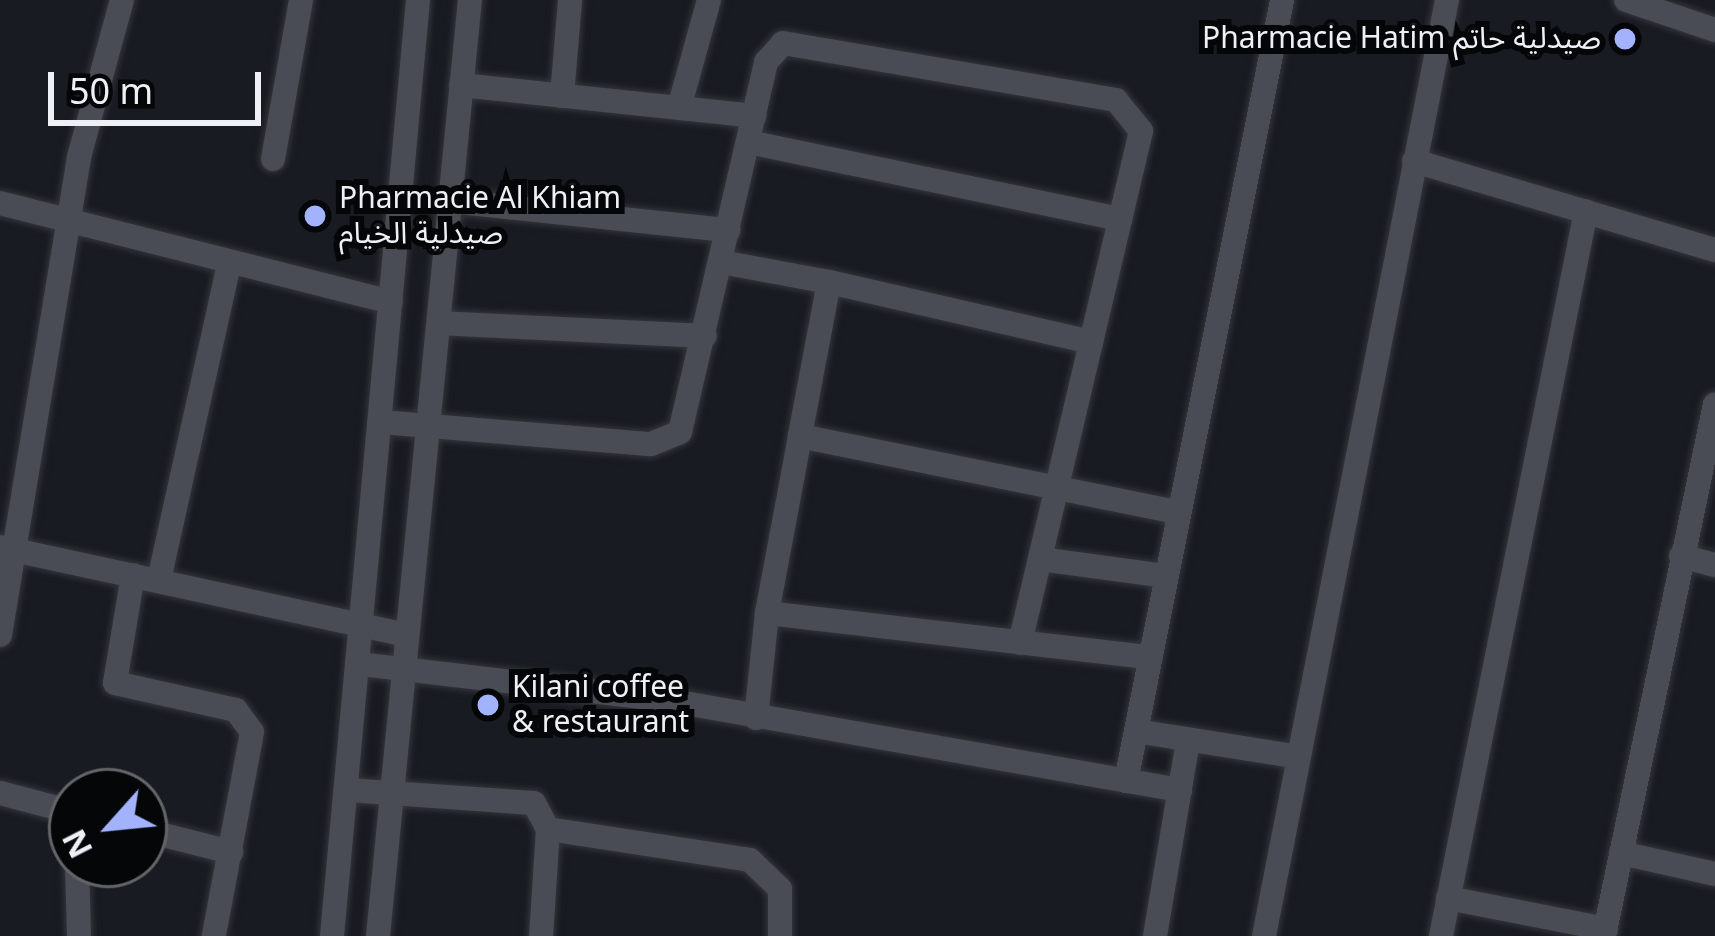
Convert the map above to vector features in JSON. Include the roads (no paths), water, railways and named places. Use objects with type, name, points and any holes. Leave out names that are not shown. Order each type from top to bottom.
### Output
[{"type":"street","points":[[0,635],[9,549],[68,221],[122,0]]},
{"type":"street","points":[[273,159],[301,0]]},
{"type":"street","points":[[332,936],[418,0]]},
{"type":"street","points":[[378,936],[470,0]]},
{"type":"street","points":[[562,96],[570,0]]},
{"type":"street","points":[[680,108],[709,0]]},
{"type":"street","points":[[1126,781],[1282,0]]},
{"type":"street","points":[[1264,936],[1294,756],[1448,0]]},
{"type":"street","points":[[1626,0],[1715,30]]},
{"type":"street","points":[[381,422],[663,443],[685,421],[769,53],[794,40],[1116,100],[1141,131],[1020,644]]},
{"type":"street","points":[[461,86],[754,116]]},
{"type":"street","points":[[748,142],[1120,219]]},
{"type":"street","points":[[1414,161],[1715,250]]},
{"type":"street","points":[[450,201],[728,230]]},
{"type":"street","points":[[0,203],[392,302]]},
{"type":"street","points":[[1442,936],[1586,211]]},
{"type":"street","points":[[721,262],[1091,342]]},
{"type":"street","points":[[159,580],[229,263]]},
{"type":"street","points":[[755,718],[766,614],[829,283]]},
{"type":"street","points":[[439,322],[705,336]]},
{"type":"street","points":[[1448,898],[1605,932],[1715,404]]},
{"type":"street","points":[[800,436],[1178,512]]},
{"type":"street","points":[[9,549],[407,635]]},
{"type":"street","points":[[1681,556],[1715,565]]},
{"type":"street","points":[[1040,560],[1165,576]]},
{"type":"street","points":[[133,575],[116,683],[226,707],[250,724],[214,936]]},
{"type":"street","points":[[766,614],[1150,657]]},
{"type":"street","points":[[359,664],[404,665],[755,718],[1180,790]]},
{"type":"street","points":[[1136,731],[1294,756]]},
{"type":"street","points":[[1155,936],[1188,740]]},
{"type":"street","points":[[347,790],[526,800],[548,829],[541,936]]},
{"type":"street","points":[[0,793],[48,806]]},
{"type":"street","points":[[548,829],[749,860],[780,889],[780,936]]},
{"type":"street","points":[[168,836],[231,852]]},
{"type":"street","points":[[1621,853],[1715,874]]},
{"type":"street","points":[[78,888],[79,936]]},
{"type":"place","name":"Pharmacie Hatim صيدلية حاتم","points":[[1625,39]]},
{"type":"place","name":"Pharmacie Al Khiam صيدلية الخيام","points":[[315,216]]},
{"type":"place","name":"Kilani coffee & restaurant","points":[[488,705]]}]
